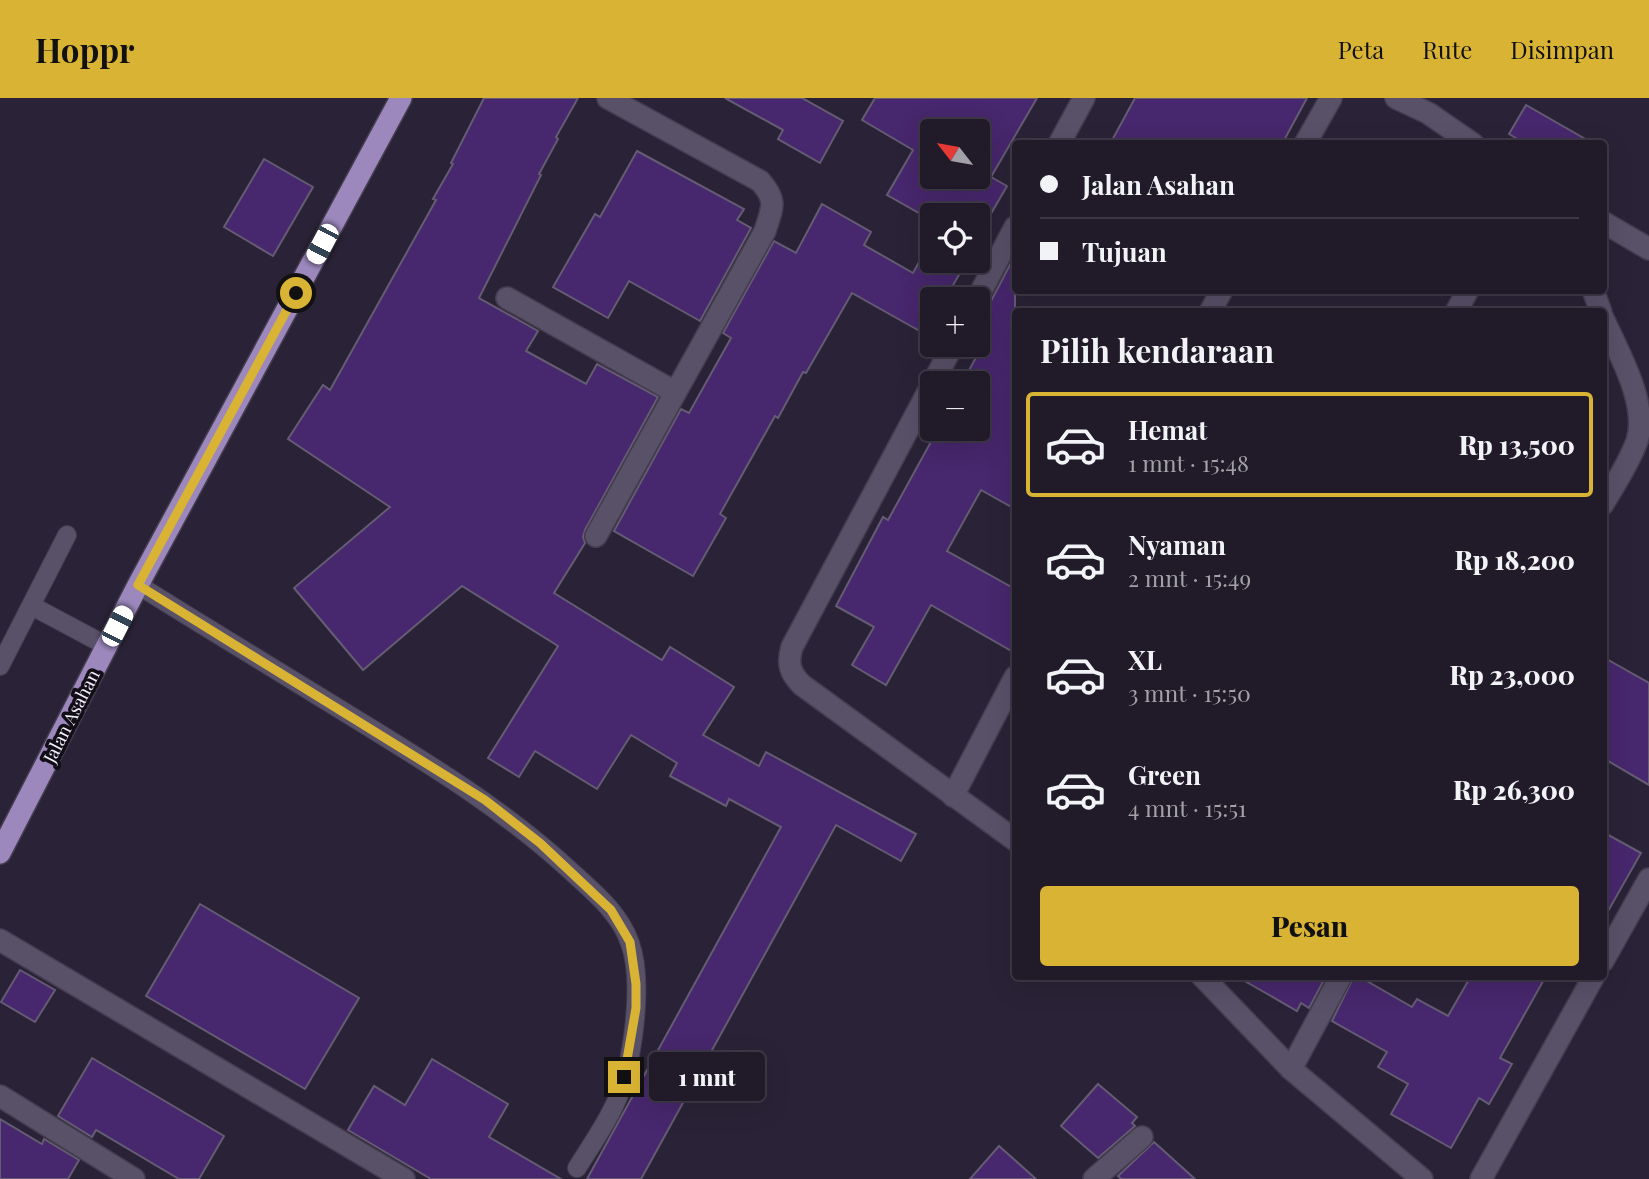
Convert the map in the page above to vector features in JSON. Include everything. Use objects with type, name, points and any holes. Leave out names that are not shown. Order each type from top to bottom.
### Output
[{"type":"main road","name":"Jalan Asahan","points":[[0,853],[138,585],[401,98]]},
{"type":"street","points":[[596,536],[765,232],[773,205],[771,193],[760,181],[608,98]]},
{"type":"street","points":[[1061,140],[1084,98]]},
{"type":"street","points":[[1308,140],[1331,98]]},
{"type":"street","points":[[1396,98],[1428,113],[1468,140]]},
{"type":"street","points":[[1607,224],[1649,249]]},
{"type":"street","points":[[983,287],[1012,233]]},
{"type":"street","points":[[507,298],[675,393]]},
{"type":"street","points":[[1607,327],[1637,398],[1640,426],[1638,440],[1607,496]]},
{"type":"street","points":[[947,357],[799,635],[789,658],[790,669],[802,685],[1012,838]]},
{"type":"street","points":[[953,796],[1012,683]]},
{"type":"street","points":[[1607,954],[1649,879]]},
{"type":"street","points":[[0,940],[404,1179]]},
{"type":"street","points":[[1206,980],[1291,1069],[1422,1179]]},
{"type":"street","points":[[1291,1069],[1338,980]]},
{"type":"street","points":[[1481,1179],[1592,980]]},
{"type":"street","points":[[0,1096],[134,1179]]},
{"type":"street","points":[[1094,1179],[1142,1137]]},
{"type":"lane","points":[[0,666],[67,536]]},
{"type":"lane","points":[[138,585],[485,800],[540,843],[611,910],[624,929],[633,951],[636,1008],[633,1035],[616,1103],[577,1168]]},
{"type":"lane","points":[[32,606],[107,646]]},
{"type":"building","points":[[484,98],[578,98],[556,137],[558,139],[539,174],[541,175],[479,298],[538,331],[526,351],[586,384],[597,364],[658,397],[585,530],[585,543],[554,593],[662,660],[670,647],[734,687],[703,735],[759,766],[766,752],[916,834],[901,861],[836,825],[641,1179],[587,1179],[781,827],[729,799],[726,806],[670,776],[677,763],[631,735],[597,789],[535,751],[519,777],[488,758],[558,646],[462,586],[363,670],[294,588],[390,507],[288,439],[323,385],[330,390],[436,200],[433,199]]},
{"type":"building","points":[[725,98],[802,98],[843,121],[820,163],[778,139],[783,130]]},
{"type":"building","points":[[875,98],[1037,98],[991,177],[1007,186],[990,215],[990,203],[920,203],[920,214],[887,195],[913,150],[862,120]]},
{"type":"building","points":[[1135,98],[1307,98],[1284,140],[1112,140]]},
{"type":"building","points":[[1526,105],[1587,140],[1519,140],[1509,134]]},
{"type":"building","points":[[637,151],[744,209],[737,220],[751,228],[700,321],[629,281],[608,318],[553,287],[595,214],[600,217]]},
{"type":"building","points":[[264,159],[313,187],[273,256],[224,227]]},
{"type":"building","points":[[822,204],[871,232],[864,245],[913,273],[920,260],[920,273],[960,273],[952,287],[920,287],[920,331],[852,293],[778,418],[775,416],[720,514],[726,518],[693,576],[614,531],[681,409],[689,413],[731,338],[723,333],[774,241],[796,253]]},
{"type":"building","points":[[1012,261],[1012,294],[1015,294],[1015,308],[1012,308],[1012,507],[981,490],[947,551],[1012,587],[1012,651],[931,605],[886,685],[852,665],[874,627],[836,606],[883,517],[888,520],[931,441],[990,441],[990,371],[969,371],[976,357],[990,357],[990,303]]},
{"type":"building","points":[[1607,659],[1649,683],[1649,785],[1607,760]]},
{"type":"building","points":[[1607,834],[1641,853],[1607,913]]},
{"type":"building","points":[[200,904],[359,998],[305,1089],[146,996]]},
{"type":"building","points":[[20,970],[55,990],[35,1022],[1,1002]]},
{"type":"building","points":[[1243,980],[1324,980],[1309,1008],[1301,1003],[1297,1011]]},
{"type":"building","points":[[1352,980],[1365,980],[1412,1007],[1417,999],[1448,1016],[1469,980],[1544,980],[1500,1058],[1512,1064],[1489,1104],[1479,1098],[1451,1148],[1391,1114],[1408,1084],[1378,1067],[1387,1052],[1332,1021]]},
{"type":"building","points":[[92,1058],[224,1136],[199,1179],[179,1179],[96,1130],[92,1137],[58,1116]]},
{"type":"building","points":[[432,1059],[508,1104],[489,1137],[561,1179],[431,1179],[348,1130],[374,1086],[405,1105]]},
{"type":"building","points":[[1098,1084],[1137,1117],[1132,1123],[1135,1126],[1098,1158],[1061,1126]]},
{"type":"building","points":[[0,1119],[42,1144],[44,1139],[79,1160],[68,1179],[0,1179]]},
{"type":"building","points":[[1154,1142],[1195,1179],[1121,1179],[1118,1176]]},
{"type":"building","points":[[999,1146],[1036,1179],[970,1179]]},
{"type":"route","points":[[296,293],[138,585],[485,800],[540,843],[611,910],[630,942],[636,984],[636,1008],[624,1077]]}]
